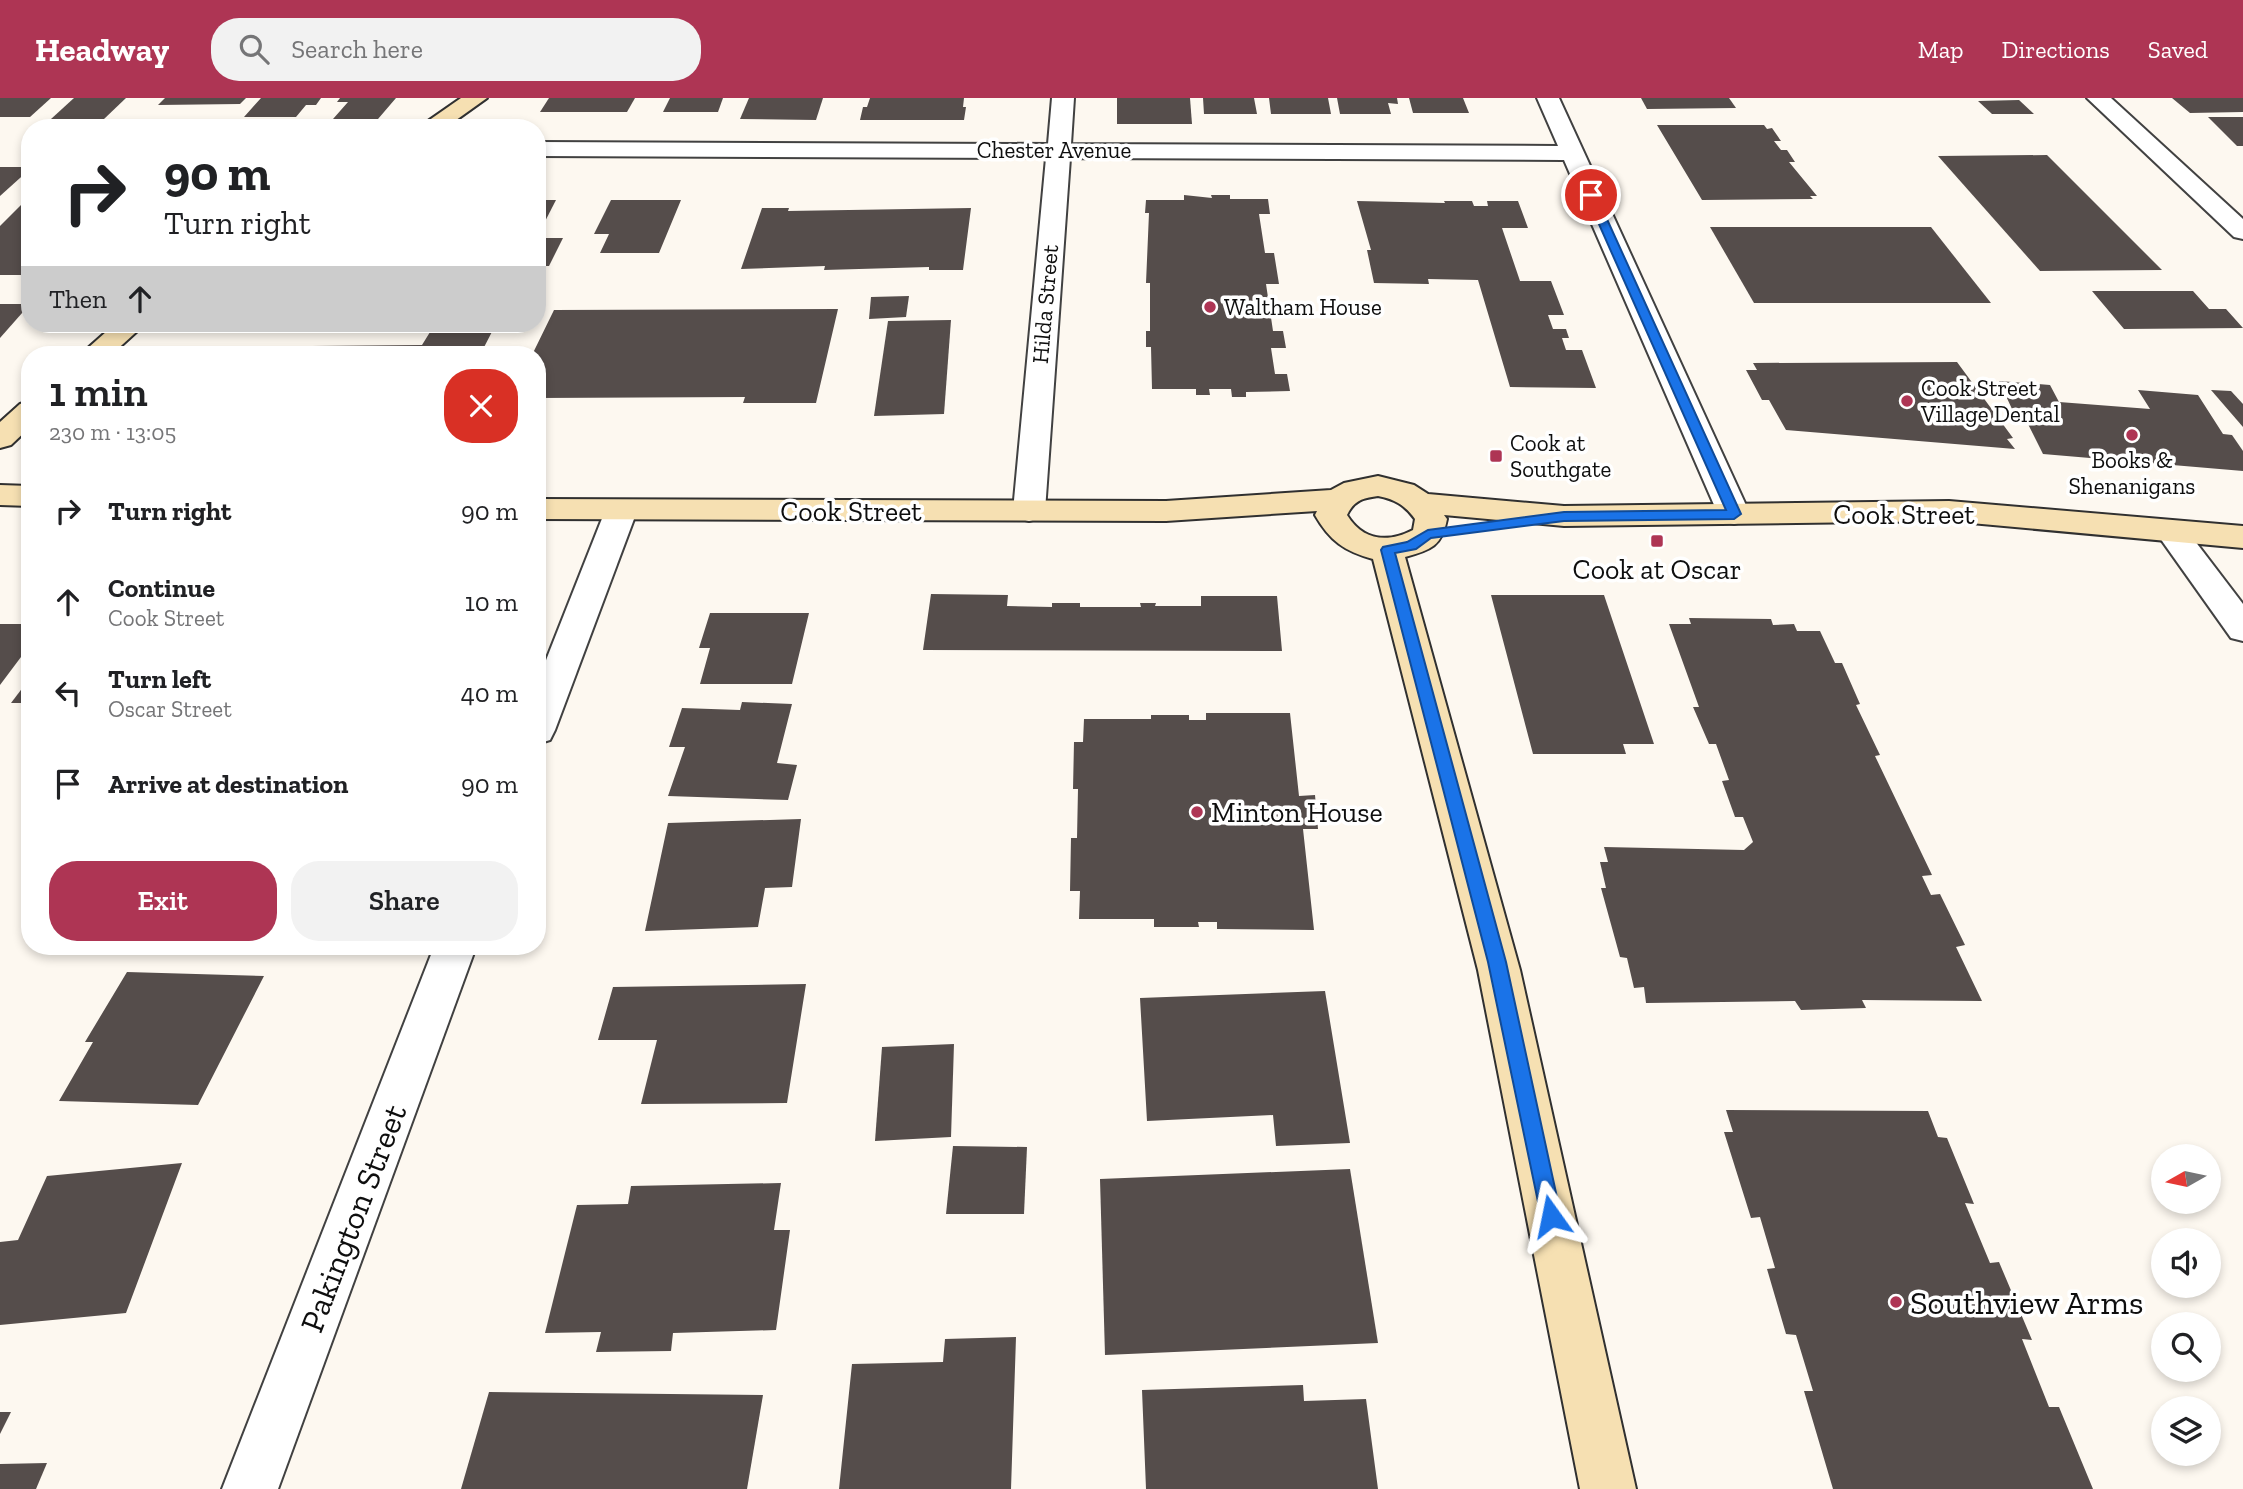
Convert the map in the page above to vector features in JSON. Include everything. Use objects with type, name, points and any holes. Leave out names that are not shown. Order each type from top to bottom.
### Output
[{"type":"main road","points":[[443,119],[476,98]]},
{"type":"main road","points":[[105,346],[120,333]]},
{"type":"main road","points":[[0,439],[21,419]]},
{"type":"main road","points":[[1378,486],[1402,491],[1422,503],[1431,519],[1428,535],[1411,546],[1387,550],[1359,545],[1338,515],[1354,489],[1378,486]]},
{"type":"main road","points":[[0,495],[21,496]]},
{"type":"main road","name":"Cook Street","points":[[1422,503],[1564,516],[1949,511],[2243,537]]},
{"type":"main road","name":"Cook Street","points":[[546,509],[1166,511],[1338,515]]},
{"type":"main road","name":"Cook Street","points":[[1428,535],[1564,516]]},
{"type":"main road","points":[[1387,550],[1499,970],[1608,1489]]},
{"type":"street","name":"Hilda Street","points":[[1029,510],[1063,98]]},
{"type":"street","points":[[1548,98],[1734,514]]},
{"type":"street","points":[[2098,98],[2243,232]]},
{"type":"street","name":"Chester Avenue","points":[[546,149],[1571,153]]},
{"type":"street","points":[[546,707],[621,511]]},
{"type":"street","points":[[2171,531],[2243,629]]},
{"type":"street","name":"Pakington Street","points":[[250,1489],[453,955]]},
{"type":"building","points":[[0,98],[51,98],[30,117],[0,117]]},
{"type":"building","points":[[74,98],[126,98],[104,119],[51,119]]},
{"type":"building","points":[[165,98],[246,98],[240,104],[158,105]]},
{"type":"building","points":[[261,98],[321,98],[316,105],[306,105],[296,117],[244,117]]},
{"type":"building","points":[[340,98],[396,98],[378,119],[333,119],[348,102],[337,102]]},
{"type":"building","points":[[549,98],[635,98],[627,112],[540,112]]},
{"type":"building","points":[[670,98],[723,98],[718,112],[663,112]]},
{"type":"building","points":[[749,98],[823,98],[816,120],[740,119]]},
{"type":"building","points":[[870,98],[964,98],[964,120],[860,120],[863,107],[867,107]]},
{"type":"building","points":[[1117,98],[1190,98],[1192,124],[1117,124]]},
{"type":"building","points":[[1203,98],[1254,98],[1257,114],[1204,114]]},
{"type":"building","points":[[1269,98],[1328,98],[1331,114],[1271,114]]},
{"type":"building","points":[[1337,98],[1397,98],[1398,104],[1388,103],[1391,114],[1340,114]]},
{"type":"building","points":[[1409,98],[1463,98],[1469,113],[1413,113]]},
{"type":"building","points":[[1641,98],[1729,98],[1736,108],[1647,109]]},
{"type":"building","points":[[2172,98],[2243,98],[2243,112],[2190,113]]},
{"type":"building","points":[[2019,100],[2034,114],[1992,114],[1978,101]]},
{"type":"building","points":[[2208,117],[2243,117],[2243,146],[2237,146]]},
{"type":"building","points":[[1657,125],[1764,125],[1767,129],[1772,128],[1781,141],[1774,141],[1781,150],[1787,150],[1795,162],[1789,162],[1817,196],[1810,196],[1813,199],[1702,200]]},
{"type":"building","points":[[2047,155],[2162,270],[2040,271],[1938,156]]},
{"type":"building","points":[[0,167],[21,167],[21,177],[0,196]]},
{"type":"building","name":"Waltham House","points":[[1184,195],[1212,198],[1211,195],[1230,195],[1230,199],[1268,199],[1270,214],[1259,214],[1265,253],[1274,253],[1279,284],[1266,284],[1273,331],[1283,331],[1286,348],[1271,348],[1275,374],[1287,374],[1290,391],[1246,392],[1246,397],[1232,397],[1231,389],[1209,389],[1210,395],[1196,395],[1196,389],[1152,389],[1151,347],[1146,347],[1146,331],[1150,331],[1150,283],[1146,283],[1149,213],[1145,213],[1146,200],[1184,200]]},
{"type":"building","points":[[546,200],[556,200],[546,219]]},
{"type":"building","points":[[611,200],[681,200],[659,253],[600,253],[609,234],[594,234]]},
{"type":"building","points":[[1357,201],[1472,201],[1474,206],[1488,206],[1487,201],[1518,201],[1528,228],[1502,228],[1520,281],[1551,281],[1564,315],[1548,315],[1553,329],[1566,329],[1569,338],[1562,338],[1566,350],[1582,350],[1596,388],[1510,387],[1478,280],[1428,279],[1429,284],[1374,283],[1367,250],[1371,250]]},
{"type":"building","points":[[21,205],[21,275],[0,275],[0,226]]},
{"type":"building","points":[[762,208],[789,208],[788,211],[971,208],[963,270],[929,270],[929,267],[824,270],[825,266],[741,269]]},
{"type":"building","points":[[1710,227],[1931,227],[1991,303],[1754,303]]},
{"type":"building","points":[[546,238],[563,238],[549,266],[546,266]]},
{"type":"building","points":[[2092,291],[2193,291],[2209,309],[2226,309],[2243,328],[2124,329]]},
{"type":"building","points":[[909,296],[906,317],[869,319],[871,297]]},
{"type":"building","points":[[0,304],[21,304],[21,314],[0,338]]},
{"type":"building","points":[[838,309],[816,403],[743,403],[745,397],[546,398],[546,346],[536,346],[543,333],[546,333],[546,326],[554,310]]},
{"type":"building","points":[[951,320],[944,414],[874,416],[888,321]]},
{"type":"building","points":[[429,333],[491,333],[485,346],[312,346],[422,345]]},
{"type":"building","points":[[1957,362],[2013,438],[2007,439],[2015,449],[1786,430],[1769,400],[1762,400],[1746,370],[1757,370],[1753,363]]},
{"type":"building","points":[[1999,381],[2050,385],[2059,402],[2150,409],[2138,390],[2198,395],[2223,434],[2232,435],[2243,451],[2243,471],[2043,454],[2028,424],[2019,424]]},
{"type":"building","points":[[2211,390],[2231,391],[2243,404],[2243,427]]},
{"type":"building","points":[[931,594],[1008,595],[1007,606],[1052,607],[1052,603],[1080,603],[1080,607],[1141,607],[1140,603],[1156,603],[1155,606],[1201,606],[1201,596],[1277,596],[1282,651],[923,650]]},
{"type":"building","points":[[1491,595],[1604,595],[1654,744],[1623,744],[1626,754],[1533,754]]},
{"type":"building","points":[[710,613],[809,613],[792,684],[700,684],[710,648],[699,648]]},
{"type":"building","points":[[1689,618],[1771,619],[1773,625],[1794,624],[1797,631],[1820,631],[1835,663],[1842,663],[1860,704],[1856,705],[1880,755],[1875,756],[1932,875],[1922,876],[1931,895],[1940,894],[1965,945],[1956,947],[1982,1001],[1862,1000],[1866,1008],[1801,1010],[1795,1001],[1646,1003],[1644,987],[1634,988],[1627,958],[1620,957],[1601,888],[1606,888],[1600,862],[1608,862],[1604,847],[1744,850],[1753,842],[1743,817],[1735,817],[1722,781],[1729,780],[1716,744],[1709,744],[1693,707],[1699,707],[1669,624],[1691,624]]},
{"type":"building","points":[[0,624],[21,624],[21,657],[0,685]]},
{"type":"building","points":[[21,690],[21,703],[11,703]]},
{"type":"building","points":[[742,702],[792,704],[777,763],[797,765],[788,800],[668,796],[685,747],[669,747],[682,708],[740,710]]},
{"type":"building","name":"Minton House","points":[[1206,713],[1290,713],[1299,796],[1315,795],[1318,829],[1303,829],[1314,930],[1217,929],[1217,922],[1198,922],[1199,927],[1154,927],[1154,919],[1079,919],[1080,891],[1070,891],[1071,838],[1077,838],[1078,789],[1073,789],[1074,742],[1083,742],[1084,719],[1151,719],[1151,715],[1189,715],[1189,720],[1206,720]]},
{"type":"building","points":[[801,819],[792,887],[765,888],[758,927],[645,931],[668,823]]},
{"type":"building","points":[[127,972],[264,976],[198,1105],[59,1101],[93,1042],[85,1042]]},
{"type":"building","points":[[806,984],[787,1103],[641,1104],[657,1040],[598,1040],[613,987]]},
{"type":"building","points":[[1325,991],[1350,1143],[1276,1146],[1273,1115],[1147,1121],[1140,998]]},
{"type":"building","points":[[954,1044],[951,1137],[875,1141],[882,1047]]},
{"type":"building","name":"Southview Arms","points":[[1726,1110],[1928,1111],[1938,1137],[1947,1138],[1974,1204],[1965,1203],[1990,1263],[1999,1262],[2032,1340],[2022,1339],[2049,1407],[2059,1407],[2093,1489],[1833,1489],[1804,1391],[1813,1391],[1796,1335],[1786,1334],[1767,1269],[1775,1268],[1760,1217],[1751,1218],[1724,1132],[1733,1132]]},
{"type":"building","points":[[953,1146],[1027,1147],[1024,1214],[946,1214]]},
{"type":"building","points":[[182,1163],[126,1313],[0,1325],[0,1242],[18,1240],[47,1176]]},
{"type":"building","points":[[1350,1169],[1378,1343],[1105,1355],[1100,1179]]},
{"type":"building","points":[[781,1183],[774,1230],[790,1230],[776,1330],[673,1333],[671,1351],[596,1352],[601,1332],[545,1333],[577,1205],[628,1204],[631,1186]]},
{"type":"building","points":[[1016,1337],[1011,1489],[839,1489],[852,1364],[943,1362],[945,1339]]},
{"type":"building","points":[[1303,1385],[1304,1401],[1366,1399],[1378,1489],[1146,1489],[1142,1390]]},
{"type":"building","points":[[489,1392],[763,1395],[747,1489],[461,1489]]},
{"type":"building","points":[[0,1412],[11,1412],[0,1434]]},
{"type":"building","points":[[47,1463],[36,1489],[0,1489],[0,1464]]},
{"type":"place","name":"Waltham House","points":[[1210,307]]},
{"type":"place","name":"Cook Street Village Dental","points":[[1907,401]]},
{"type":"place","name":"Books & Shenanigans","points":[[2132,435]]},
{"type":"place","name":"Cook at Southgate","points":[[1496,456]]},
{"type":"place","name":"Cook at Oscar","points":[[1657,541]]},
{"type":"place","name":"Minton House","points":[[1197,812]]},
{"type":"place","name":"Southview Arms","points":[[1896,1302]]},
{"type":"route","points":[[1551,1216],[1497,962],[1387,550],[1411,546],[1428,535],[1564,516],[1734,514],[1699,430],[1591,195]]}]
